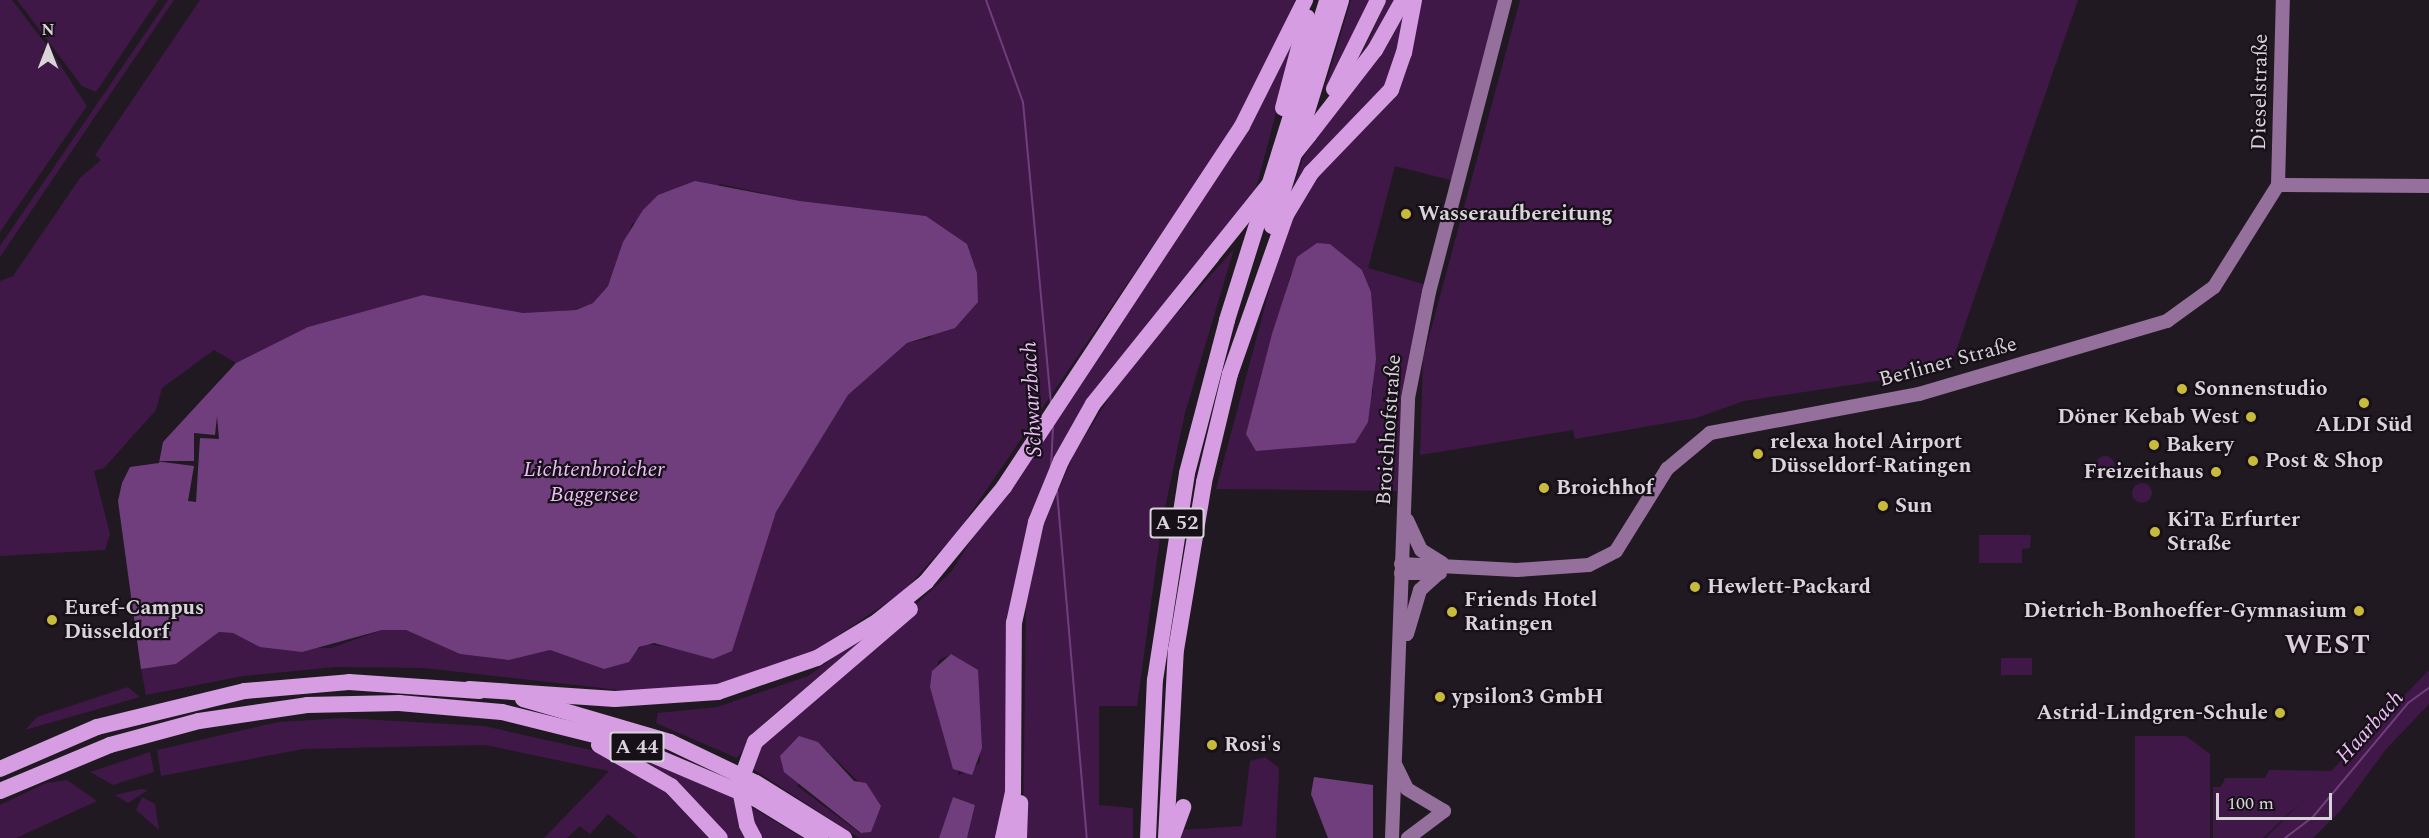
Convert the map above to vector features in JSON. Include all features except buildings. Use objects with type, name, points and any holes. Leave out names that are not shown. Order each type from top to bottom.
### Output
[{"type":"highway","points":[[751,832],[739,785],[755,742],[931,589],[1071,385],[1242,126],[1305,0]]},
{"type":"highway","points":[[1260,218],[1312,0]]},
{"type":"highway","name":"A 52","points":[[1148,838],[1155,681],[1175,532],[1200,418],[1327,0]]},
{"type":"highway","name":"A 52","points":[[1166,838],[1176,650],[1204,482],[1244,328],[1341,0]]},
{"type":"highway","points":[[1309,135],[1378,0]]},
{"type":"highway","points":[[1019,838],[1014,765],[1016,613],[1028,550],[1052,479],[1120,367],[1375,51],[1403,0]]},
{"type":"highway","points":[[1244,328],[1300,189],[1391,90],[1404,53],[1414,0]]},
{"type":"highway","points":[[469,689],[651,699],[755,682],[818,658],[878,621],[926,582],[969,533]]},
{"type":"highway","name":"A 44","points":[[0,769],[56,744],[157,709],[280,687],[358,682],[469,689],[577,711],[670,742],[756,783],[844,838]]},
{"type":"highway","name":"A 44","points":[[0,791],[78,757],[234,714],[323,704],[438,706],[521,716],[622,742],[756,799],[820,838]]},
{"type":"highway","points":[[438,706],[608,748],[670,786],[720,838]]},
{"type":"highway","points":[[1004,838],[1014,765]]},
{"type":"highway","points":[[1172,838],[1183,807]]},
{"type":"street","name":"Broichhofstraße","points":[[1392,838],[1408,398],[1418,340],[1505,0]]},
{"type":"street","name":"Dieselstraße","points":[[2278,185],[2283,0]]},
{"type":"street","points":[[2278,185],[2429,186]]},
{"type":"street","name":"Berliner Straße","points":[[1401,569],[1555,570],[1601,560],[1628,536],[1667,469],[1689,447],[1728,426],[1919,394],[2166,321],[2214,287],[2278,185]]},
{"type":"street","points":[[1400,652],[1420,590],[1443,569],[1416,543],[1404,509]]},
{"type":"street","points":[[1395,764],[1407,789],[1444,811],[1408,838]]},
{"type":"shaded area","points":[[0,0],[12,0],[48,47],[41,52],[48,61],[55,57],[87,106],[0,232]]},
{"type":"shaded area","points":[[17,0],[158,0],[96,92],[82,86]]},
{"type":"shaded area","points":[[168,0],[174,0],[0,257],[0,246]]},
{"type":"shaded area","points":[[200,0],[1295,0],[1262,77],[1211,161],[959,530],[904,591],[812,653],[714,685],[638,692],[424,668],[335,667],[243,676],[146,695],[141,669],[176,664],[219,632],[233,633],[260,647],[331,648],[382,630],[406,630],[460,654],[509,660],[550,650],[604,669],[647,644],[682,649],[755,572],[776,512],[848,395],[907,343],[930,338],[977,273],[967,244],[926,216],[800,201],[720,184],[632,224],[608,286],[593,303],[575,310],[523,313],[423,295],[308,327],[236,363],[214,350],[162,388],[156,410],[104,468],[94,471],[110,534],[105,550],[0,556],[0,281],[13,276],[80,178],[101,160],[95,155]]},
{"type":"shaded area","points":[[1351,0],[1372,0],[1324,91]]},
{"type":"shaded area","points":[[1386,0],[1401,0],[1355,66],[1373,31]]},
{"type":"shaded area","points":[[1409,0],[1397,70],[1291,198],[1303,158]]},
{"type":"shaded area","points":[[1419,0],[1498,0],[1454,181],[1395,166],[1368,268],[1427,285],[1404,388],[1397,491],[1216,489],[1283,239],[1316,176],[1378,115]],"holes":[[[1330,244],[1362,270],[1371,292],[1373,393],[1246,434],[1291,273]]]},
{"type":"shaded area","points":[[1520,0],[2078,0],[1952,362],[1890,379],[1744,401],[1696,418],[1575,439],[1573,430],[1420,455],[1423,359]]},
{"type":"shaded area","points":[[1297,34],[1256,188],[1115,364],[1030,518],[1012,595],[1007,799],[997,838],[967,838],[975,805],[953,797],[939,838],[859,838],[753,769],[753,755],[951,572]],"holes":[[[951,654],[979,695],[980,763],[959,775],[930,687],[939,660]],[[818,742],[879,802],[871,832],[860,833],[797,786]]]},
{"type":"shaded area","points":[[1234,249],[1185,413],[1162,522],[1137,706],[1099,706],[1099,805],[1133,808],[1133,838],[1023,838],[1026,604],[1044,524],[1074,454],[1125,372]]},
{"type":"shaded area","points":[[2105,456],[2112,459],[2115,466],[2112,473],[2105,476],[2098,473],[2095,466],[2098,459]]},
{"type":"shaded area","points":[[2142,483],[2149,486],[2152,493],[2149,500],[2142,503],[2135,500],[2132,493],[2135,486]]},
{"type":"shaded area","points":[[1979,535],[2031,535],[2030,548],[2022,549],[2022,563],[1979,563]]},
{"type":"shaded area","points":[[881,624],[765,722],[737,758],[656,723],[658,713],[717,707],[808,676]]},
{"type":"shaded area","points":[[2001,658],[2032,658],[2032,675],[2001,675]]},
{"type":"shaded area","points":[[2429,670],[2429,704],[2387,748],[2341,810],[2313,838],[2266,838]]},
{"type":"shaded area","points":[[128,687],[140,697],[25,730],[37,717]]},
{"type":"shaded area","points":[[343,718],[484,726],[591,750],[664,791],[709,838],[638,838],[608,814],[590,834],[580,826],[567,838],[544,838],[609,771],[485,745],[303,749],[161,776],[157,750],[278,722]]},
{"type":"shaded area","points":[[2135,736],[2186,736],[2210,754],[2210,838],[2135,838]]},
{"type":"shaded area","points":[[150,752],[154,772],[113,785],[90,772]]},
{"type":"shaded area","points":[[632,753],[732,795],[748,838],[726,838]]},
{"type":"shaded area","points":[[1265,757],[1279,768],[1276,838],[1181,838],[1181,830],[1242,826],[1250,761]]},
{"type":"shaded area","points":[[2269,770],[2334,771],[2263,838],[2213,838],[2213,787],[2221,787],[2225,778],[2265,778]]},
{"type":"shaded area","points":[[67,780],[97,801],[16,838],[0,838],[0,805],[46,783]]},
{"type":"shaded area","points":[[141,789],[148,790],[128,803],[115,795]]},
{"type":"shaded area","points":[[142,797],[155,804],[159,830],[136,810]]},
{"type":"shaded area","points":[[746,804],[803,838],[761,838]]},
{"type":"water","name":"Lichtenbroicher Baggersee","points":[[695,181],[800,201],[926,216],[967,244],[977,273],[978,302],[955,328],[907,343],[848,395],[776,512],[732,651],[713,659],[654,643],[639,647],[629,662],[604,669],[550,650],[509,660],[460,654],[406,630],[382,630],[302,652],[260,647],[233,633],[219,632],[176,664],[141,669],[118,501],[122,483],[130,467],[159,463],[163,442],[236,363],[308,327],[423,295],[523,313],[576,310],[593,303],[608,286],[623,242],[643,210],[658,195]]},
{"type":"water","points":[[1317,243],[1330,244],[1362,270],[1371,292],[1376,359],[1368,422],[1355,443],[1256,451],[1246,434],[1272,334],[1297,257]]},
{"type":"water","points":[[951,654],[978,670],[982,748],[972,775],[953,769],[930,687],[932,671]]},
{"type":"water","points":[[799,736],[818,742],[854,781],[866,783],[881,806],[871,832],[861,833],[784,772],[780,756]]},
{"type":"water","points":[[1314,777],[1373,785],[1373,838],[1328,838],[1311,794]]},
{"type":"water","points":[[953,797],[975,805],[967,838],[939,838]]},
{"type":"pier","points":[[217,416],[219,439],[200,438],[196,502],[188,501],[194,466],[155,461],[194,461],[194,433],[215,435]]},
{"type":"waterway","name":"Schwarzbach","points":[[986,0],[1023,102],[1051,403]]},
{"type":"waterway","name":"Schwarzbach","points":[[1051,468],[1053,427]]},
{"type":"waterway","name":"Schwarzbach","points":[[1057,491],[1087,838]]},
{"type":"waterway","name":"Haarbach","points":[[2285,838],[2312,818],[2408,703],[2429,688]]},
{"type":"place","name":"Wasseraufbereitung","points":[[1406,214]]},
{"type":"place","name":"Sonnenstudio","points":[[2182,389]]},
{"type":"place","name":"ALDI Süd","points":[[2364,403]]},
{"type":"place","name":"Döner Kebab West","points":[[2251,417]]},
{"type":"place","name":"Bakery","points":[[2154,445]]},
{"type":"place","name":"relexa hotel Airport Düsseldorf-Ratingen","points":[[1758,454]]},
{"type":"place","name":"Post & Shop","points":[[2253,461]]},
{"type":"place","name":"Freizeithaus","points":[[2216,472]]},
{"type":"place","name":"Broichhof","points":[[1544,488]]},
{"type":"place","name":"Sun","points":[[1883,506]]},
{"type":"place","name":"KiTa Erfurter Straße","points":[[2155,532]]},
{"type":"place","name":"Hewlett-Packard","points":[[1695,587]]},
{"type":"place","name":"Dietrich-Bonhoeffer-Gymnasium","points":[[2359,611]]},
{"type":"place","name":"Friends Hotel Ratingen","points":[[1452,612]]},
{"type":"place","name":"Euref-Campus Düsseldorf","points":[[52,620]]},
{"type":"place","name":"ypsilon3 GmbH","points":[[1440,697]]},
{"type":"place","name":"Astrid-Lindgren-Schule","points":[[2280,713]]},
{"type":"place","name":"Rosi's","points":[[1212,745]]},
{"type":"district","name":"WEST","points":[[2328,646]]}]
